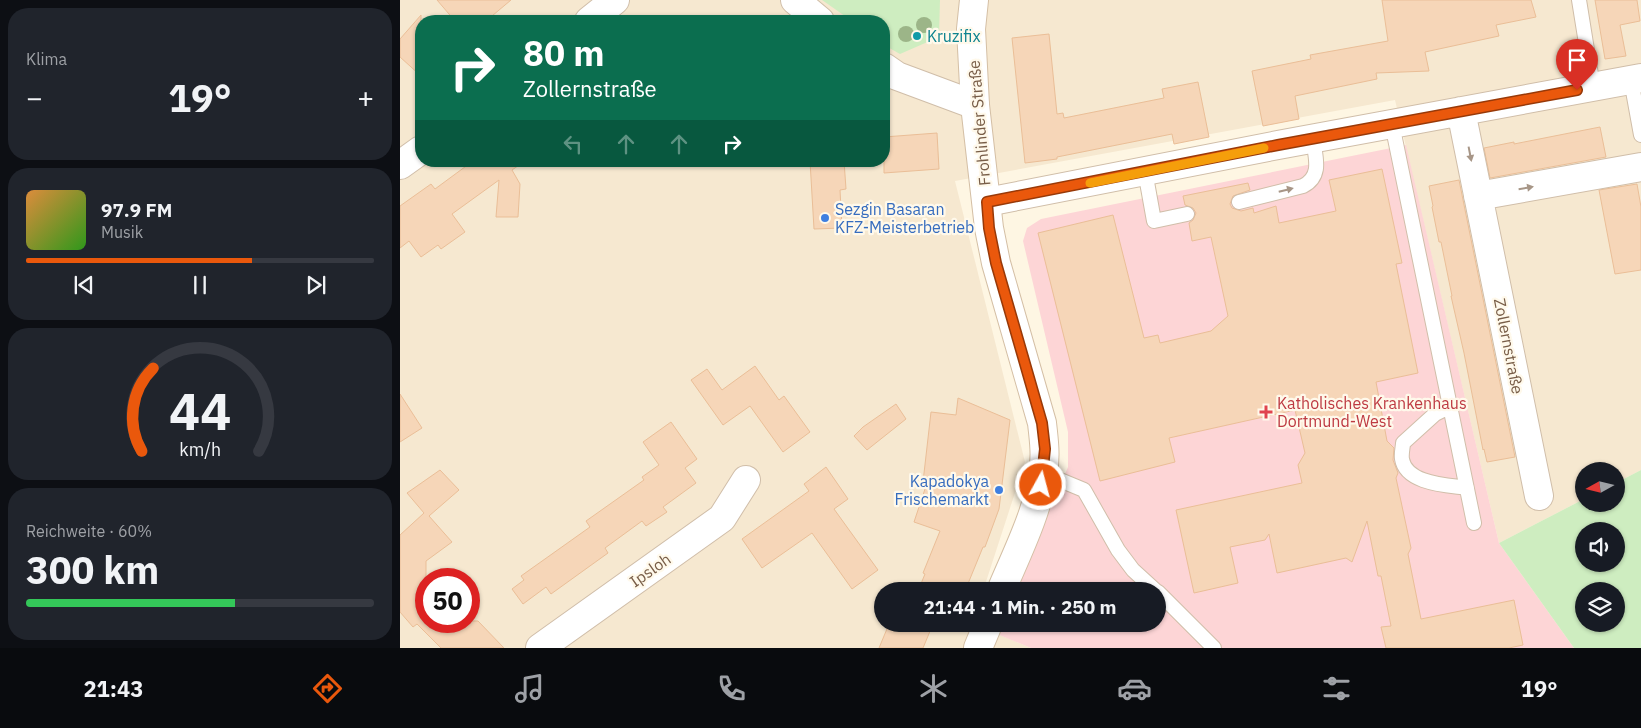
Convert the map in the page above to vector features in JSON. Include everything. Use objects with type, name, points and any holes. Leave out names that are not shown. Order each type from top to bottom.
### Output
[{"type":"street","points":[[596,15],[615,0]]},
{"type":"street","points":[[795,0],[813,15]]},
{"type":"street","name":"Frohlinder Straße","points":[[974,0],[971,29],[975,105],[989,228],[996,263],[1042,423],[1045,449],[1043,473],[1030,520],[1005,582]]},
{"type":"street","points":[[890,71],[897,76],[975,105]]},
{"type":"street","points":[[987,202],[1636,79]]},
{"type":"street","name":"Zollernstraße","points":[[1461,111],[1539,496]]},
{"type":"street","points":[[400,165],[415,154]]},
{"type":"street","points":[[1478,196],[1641,167]]},
{"type":"street","name":"Ipsloh","points":[[540,648],[722,518],[746,480]]},
{"type":"street","points":[[978,648],[985,632]]},
{"type":"lane","points":[[1579,0],[1594,87]]},
{"type":"lane","points":[[1636,79],[1641,135]]},
{"type":"lane","points":[[1392,124],[1474,523]]},
{"type":"lane","points":[[1239,202],[1303,186],[1312,180],[1317,166],[1313,139]]},
{"type":"lane","points":[[1145,172],[1154,221],[1187,214]]},
{"type":"lane","points":[[1451,406],[1435,414],[1403,442],[1402,458],[1409,473],[1429,482],[1468,488]]},
{"type":"lane","points":[[1043,473],[1084,490],[1118,550],[1133,570],[1146,582]]},
{"type":"lane","points":[[1166,601],[1214,648]]},
{"type":"shaded area","points":[[400,0],[1641,0],[1641,470],[1625,478],[1625,462],[1575,462],[1575,504],[1499,543],[1395,100],[955,181],[1025,462],[986,582],[874,582],[874,632],[992,632],[1031,648],[400,648]]},
{"type":"shaded area","name":"Katholisches Krankenhaus Dortmund-West","points":[[1406,145],[1499,543],[1574,648],[1031,648],[997,634],[998,632],[1166,632],[1166,582],[1019,582],[1068,467],[1068,432],[1023,241],[1027,228],[1041,219]]},
{"type":"green space","points":[[822,0],[940,0],[939,37],[900,54],[890,48],[890,15],[843,15]]},
{"type":"green space","points":[[1641,470],[1641,648],[1574,648],[1499,543],[1575,504],[1575,512],[1625,512],[1625,478]]},
{"type":"building","points":[[437,0],[511,0],[493,15],[450,15]]},
{"type":"building","points":[[1382,0],[1531,0],[1536,17],[1496,25],[1499,36],[1425,52],[1429,71],[1376,73],[1377,79],[1295,96],[1299,119],[1263,126],[1252,71],[1311,59],[1310,55],[1388,41]]},
{"type":"building","points":[[1595,0],[1637,0],[1640,21],[1620,25],[1626,56],[1605,59]]},
{"type":"building","points":[[415,22],[415,71],[400,57],[400,39]]},
{"type":"building","points":[[1049,34],[1057,114],[1063,113],[1064,118],[1164,98],[1162,89],[1198,82],[1209,137],[1174,144],[1172,134],[1057,157],[1057,159],[1025,163],[1012,38]]},
{"type":"building","points":[[1600,127],[1606,157],[1490,178],[1484,148]]},
{"type":"building","points":[[937,133],[939,169],[884,173],[884,167],[890,167],[890,137]]},
{"type":"building","points":[[465,167],[516,167],[512,170],[520,184],[518,217],[496,217],[499,180],[452,214],[465,232],[441,249],[438,245],[421,257],[409,241],[400,248],[400,206],[431,184],[435,189]]},
{"type":"building","points":[[810,167],[844,167],[846,189],[840,190],[842,228],[814,229]]},
{"type":"building","points":[[1382,169],[1402,263],[1396,264],[1418,373],[1376,382],[1387,441],[1394,448],[1393,460],[1398,473],[1396,478],[1411,548],[1408,554],[1421,619],[1514,600],[1523,645],[1509,648],[1386,648],[1381,627],[1391,626],[1381,576],[1378,576],[1367,521],[1352,562],[1346,558],[1277,573],[1269,534],[1265,540],[1230,547],[1238,583],[1194,593],[1176,510],[1302,483],[1298,465],[1305,453],[1295,410],[1169,438],[1175,462],[1100,481],[1038,233],[1113,215],[1144,338],[1158,335],[1160,343],[1211,331],[1228,316],[1211,237],[1192,241],[1189,223],[1193,220],[1196,213],[1193,208],[1185,205],[1183,196],[1248,183],[1250,190],[1233,196],[1230,204],[1232,208],[1241,211],[1253,208],[1254,213],[1276,206],[1279,223],[1336,211],[1329,180]]},
{"type":"building","points":[[1459,180],[1515,457],[1487,462],[1441,242],[1439,242],[1429,186]]},
{"type":"building","points":[[1637,184],[1641,207],[1641,270],[1615,274],[1599,190]]},
{"type":"building","points":[[755,366],[779,400],[784,396],[810,432],[783,452],[750,406],[723,425],[691,380],[707,369],[722,390]]},
{"type":"building","points":[[400,394],[422,428],[400,442]]},
{"type":"building","points":[[958,398],[1010,420],[999,509],[985,547],[983,547],[969,582],[922,582],[925,574],[923,573],[940,531],[914,522],[927,483],[923,482],[931,412],[956,415]]},
{"type":"building","points":[[896,404],[906,419],[867,450],[854,436],[863,427]]},
{"type":"building","points":[[671,422],[697,459],[685,468],[696,483],[663,507],[667,512],[646,526],[642,521],[605,548],[608,553],[551,594],[546,587],[523,604],[512,589],[524,580],[521,576],[590,527],[586,521],[644,480],[642,477],[659,465],[643,442]]},
{"type":"building","points":[[826,467],[848,499],[834,509],[878,570],[852,589],[812,533],[762,568],[742,539],[809,491],[804,484]]},
{"type":"building","points":[[440,470],[459,490],[429,516],[452,542],[426,561],[426,568],[415,568],[415,626],[413,627],[400,612],[400,535],[424,513],[407,493]]},
{"type":"building","points":[[480,623],[504,648],[441,648],[426,633],[480,633]]},
{"type":"building","points":[[886,632],[930,632],[923,648],[879,648]]},
{"type":"slow traffic","points":[[1090,183],[1264,148]]},
{"type":"place","name":"Kruzifix","points":[[917,36]]},
{"type":"place","name":"Sezgin Basaran KFZ-Meisterbetrieb","points":[[825,218]]},
{"type":"place","name":"Katholisches Krankenhaus Dortmund-West","points":[[1266,412]]},
{"type":"place","name":"Kapadokya Frischemarkt","points":[[999,490]]},
{"type":"route","points":[[1041,485],[1045,449],[1042,423],[996,263],[989,228],[987,202],[1278,145],[1577,90]]}]
